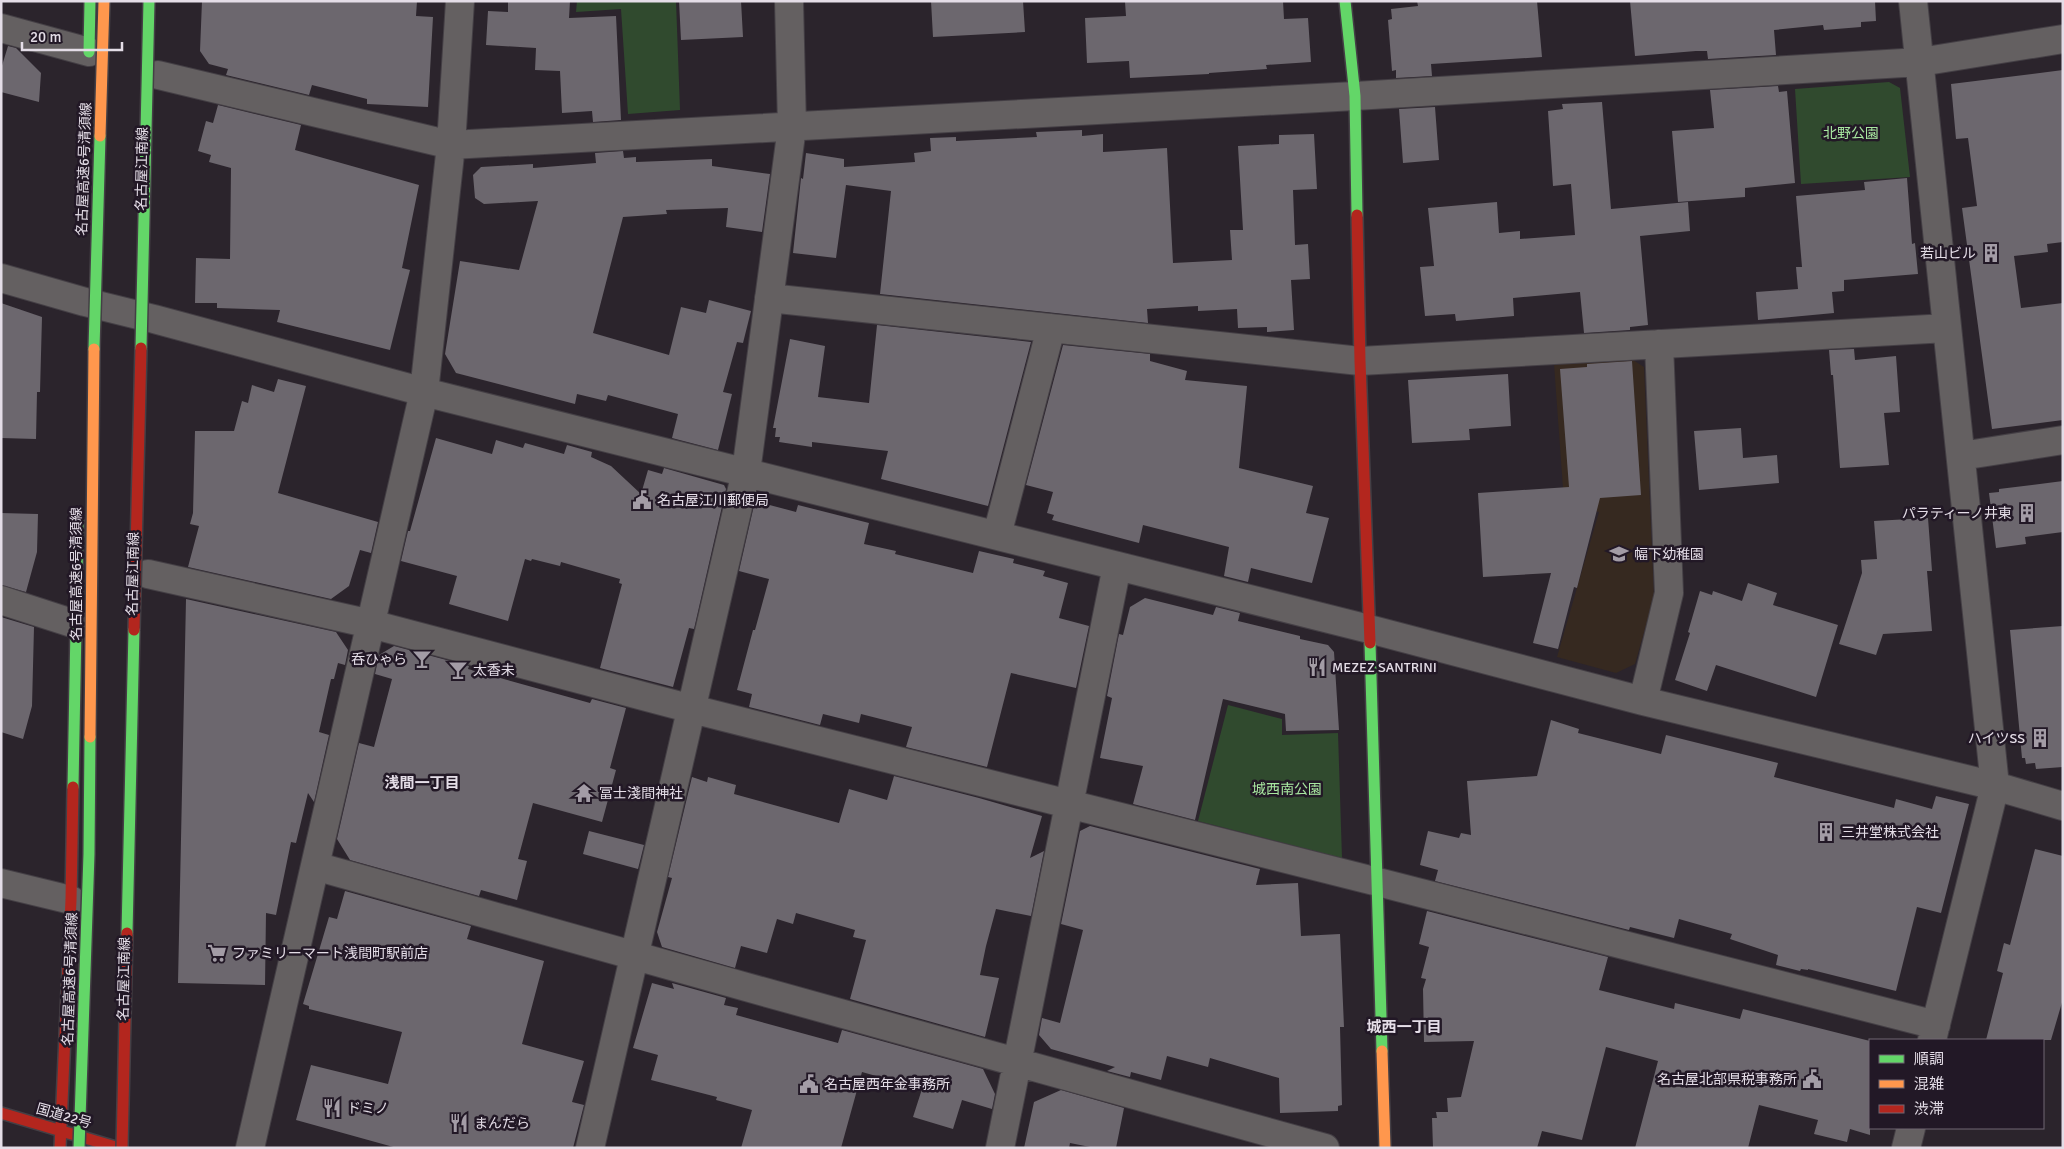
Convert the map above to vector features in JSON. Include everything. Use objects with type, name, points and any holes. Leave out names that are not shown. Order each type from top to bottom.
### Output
[{"type":"main road","points":[[89,57],[90,1]]},
{"type":"main road","name":"名古屋高速6号清須線","points":[[79,1148],[89,854],[92,403],[104,1]]},
{"type":"main road","points":[[120,1148],[149,1]]},
{"type":"main road","name":"名古屋江南線","points":[[156,182],[160,1]]},
{"type":"main road","points":[[1345,1],[1355,96],[1360,361],[1385,1148]]},
{"type":"main road","points":[[82,396],[87,186]]},
{"type":"main road","points":[[60,1148],[71,900],[75,624],[79,510]]},
{"type":"main road","name":"国道22号","points":[[1,1113],[120,1148]]},
{"type":"street","points":[[250,1148],[424,392],[451,145],[460,1]]},
{"type":"street","points":[[590,1148],[746,472],[792,127],[789,1]]},
{"type":"street","points":[[148,574],[371,624],[692,709],[1378,882],[1934,1033],[1995,786],[1913,1]]},
{"type":"street","points":[[1,28],[89,57]]},
{"type":"street","points":[[158,75],[451,145],[1355,96],[1920,62],[2063,39]]},
{"type":"street","points":[[1,278],[424,392],[1370,629],[1643,701],[1995,786],[2063,806]]},
{"type":"street","points":[[769,298],[1360,361],[1948,328]]},
{"type":"street","points":[[997,535],[1052,328]]},
{"type":"street","points":[[1643,701],[1670,593],[1659,344]]},
{"type":"street","points":[[1961,456],[2063,440]]},
{"type":"street","points":[[1000,1148],[1117,566]]},
{"type":"street","points":[[1,600],[75,624]]},
{"type":"street","points":[[315,866],[635,958],[1325,1148]]},
{"type":"street","points":[[1,883],[71,900]]},
{"type":"street","points":[[1906,1148],[1911,1129]]},
{"type":"shaded area","name":"幅下幼稚園","points":[[1633,360],[1644,367],[1654,597],[1635,664],[1616,673],[1557,657],[1599,512],[1564,502],[1554,364]]},
{"type":"green space","points":[[577,1],[676,1],[680,110],[628,114],[621,9],[576,12]]},
{"type":"green space","name":"北野公園","points":[[1889,82],[1900,88],[1910,177],[1801,184],[1795,89]]},
{"type":"green space","name":"城西南公園","points":[[1228,705],[1282,719],[1282,735],[1338,733],[1342,858],[1198,821]]},
{"type":"building","points":[[202,1],[417,1],[416,16],[433,17],[428,107],[367,104],[367,99],[312,85],[309,95],[226,75],[228,69],[209,64],[200,51]]},
{"type":"building","points":[[508,1],[570,1],[569,18],[616,16],[621,120],[593,122],[592,111],[562,113],[560,71],[535,70],[536,48],[486,45],[488,11],[508,12]]},
{"type":"building","points":[[679,1],[741,1],[743,37],[681,40]]},
{"type":"building","points":[[931,1],[1023,1],[1025,32],[933,37]]},
{"type":"building","points":[[1283,1],[1284,19],[1308,18],[1311,62],[1266,65],[1267,69],[1130,78],[1129,61],[1087,63],[1085,18],[1126,16],[1125,2]]},
{"type":"building","points":[[1417,1],[1537,1],[1542,57],[1431,64],[1432,76],[1396,78],[1396,70],[1392,71],[1388,20],[1392,19],[1391,9],[1418,6]]},
{"type":"building","points":[[1630,1],[1875,1],[1876,21],[1861,22],[1861,27],[1824,30],[1823,25],[1774,30],[1776,55],[1708,59],[1707,51],[1696,51],[1635,56]]},
{"type":"building","points":[[8,46],[16,48],[41,73],[39,102],[1,92],[1,69]]},
{"type":"building","points":[[2063,70],[2063,242],[2047,244],[2048,252],[2014,256],[2021,308],[2063,303],[2063,420],[1992,429],[1962,208],[1977,206],[1968,138],[1956,139],[1951,84]]},
{"type":"building","points":[[1778,86],[1779,92],[1787,91],[1795,183],[1745,188],[1745,197],[1678,202],[1672,131],[1714,128],[1710,90]]},
{"type":"building","points":[[1602,102],[1611,209],[1688,202],[1690,231],[1640,236],[1648,325],[1630,327],[1630,330],[1584,333],[1580,292],[1513,298],[1514,316],[1456,321],[1455,314],[1425,316],[1420,267],[1434,266],[1428,208],[1497,202],[1499,233],[1520,231],[1520,239],[1575,235],[1571,184],[1553,186],[1548,111],[1563,109],[1562,104]]},
{"type":"building","points":[[218,105],[301,125],[295,150],[419,185],[402,268],[410,270],[390,350],[277,322],[280,310],[217,308],[217,303],[195,303],[196,258],[230,259],[231,168],[209,162],[211,155],[198,151],[206,121],[213,123]]},
{"type":"building","points":[[1435,107],[1439,160],[1403,163],[1399,109]]},
{"type":"building","points":[[1082,130],[1082,136],[1103,134],[1103,152],[1167,148],[1173,263],[1232,260],[1230,230],[1243,230],[1238,146],[1279,144],[1279,135],[1314,134],[1317,189],[1293,190],[1295,245],[1308,244],[1310,279],[1291,280],[1294,330],[1267,332],[1267,327],[1238,328],[1237,309],[1198,311],[1198,306],[1147,309],[1148,323],[880,294],[891,191],[846,185],[836,258],[793,253],[801,178],[803,179],[806,153],[844,159],[844,167],[915,162],[914,153],[931,151],[930,138],[956,137],[956,141],[1037,137],[1036,132]]},
{"type":"building","points":[[623,151],[624,158],[636,157],[636,162],[712,159],[712,166],[770,174],[762,232],[726,227],[728,208],[666,210],[667,214],[623,217],[593,333],[669,355],[681,307],[706,313],[709,300],[751,311],[743,343],[737,342],[723,392],[732,394],[718,450],[672,438],[678,414],[608,395],[606,401],[577,394],[575,404],[456,373],[445,354],[460,261],[519,270],[538,201],[484,204],[475,198],[473,175],[481,167],[533,164],[533,168],[596,163],[595,153]]},
{"type":"building","points":[[1907,178],[1912,244],[1915,243],[1918,274],[1844,280],[1844,291],[1832,292],[1834,313],[1758,320],[1756,292],[1798,289],[1796,267],[1802,267],[1796,196],[1865,190],[1864,182]]},
{"type":"building","points":[[1,303],[42,317],[40,392],[37,392],[36,439],[1,438]]},
{"type":"building","points":[[877,325],[1031,342],[988,506],[881,479],[888,451],[812,442],[812,447],[779,442],[780,437],[775,437],[776,428],[773,428],[790,339],[825,346],[818,397],[869,403]]},
{"type":"building","points":[[1063,345],[1150,354],[1150,361],[1187,371],[1185,380],[1247,386],[1239,468],[1313,486],[1306,513],[1329,518],[1312,583],[1251,568],[1248,582],[1224,576],[1229,547],[1143,525],[1139,543],[1052,520],[1054,515],[1047,513],[1053,492],[1026,485]]},
{"type":"building","points":[[1854,349],[1855,360],[1896,356],[1900,412],[1884,413],[1889,465],[1840,468],[1833,375],[1831,375],[1829,350]]},
{"type":"building","points":[[1632,361],[1641,495],[1600,498],[1577,588],[1574,587],[1558,649],[1533,643],[1551,573],[1483,577],[1478,493],[1569,487],[1560,369],[1587,367],[1587,364]]},
{"type":"building","points":[[1508,374],[1511,426],[1469,429],[1470,440],[1412,443],[1408,380]]},
{"type":"building","points":[[278,379],[306,386],[278,493],[378,522],[371,553],[360,550],[349,586],[331,599],[188,567],[199,526],[190,524],[193,513],[195,431],[234,431],[242,401],[248,403],[252,385],[274,392]]},
{"type":"building","points":[[1741,428],[1743,458],[1777,455],[1779,483],[1699,490],[1694,431]]},
{"type":"building","points":[[436,438],[492,454],[496,440],[523,448],[525,443],[564,454],[567,445],[592,452],[591,457],[611,466],[641,494],[648,470],[662,474],[664,468],[724,485],[726,489],[694,629],[689,628],[673,687],[600,668],[622,584],[619,583],[620,579],[561,562],[560,566],[525,559],[508,621],[449,604],[457,576],[401,561]]},
{"type":"building","name":"パラティーノ井東","points":[[2063,481],[2063,532],[2025,537],[2026,544],[1996,548],[1989,493],[1999,492],[1999,489]]},
{"type":"building","points":[[755,501],[796,512],[798,505],[869,523],[864,544],[896,551],[895,554],[973,573],[979,551],[1014,559],[1013,563],[1045,571],[1043,576],[1068,583],[1059,618],[1089,626],[1076,688],[1011,673],[987,767],[906,747],[912,727],[861,714],[859,723],[823,714],[820,725],[749,707],[752,694],[737,690],[769,579],[739,571]]},
{"type":"building","points":[[1,513],[38,514],[37,552],[26,592],[1,585]]},
{"type":"building","points":[[1928,518],[1932,571],[1927,571],[1932,631],[1883,634],[1876,655],[1839,644],[1862,573],[1861,560],[1877,559],[1874,521]]},
{"type":"building","points":[[1748,583],[1777,593],[1773,605],[1838,625],[1816,697],[1716,665],[1707,691],[1675,680],[1690,633],[1688,632],[1700,591],[1712,595],[1713,591],[1742,601]]},
{"type":"building","points":[[1145,598],[1213,615],[1216,607],[1240,613],[1238,621],[1328,645],[1334,652],[1339,730],[1286,731],[1285,714],[1223,699],[1195,820],[1133,804],[1143,766],[1100,758],[1112,698],[1107,696],[1119,634],[1123,635],[1130,607]]},
{"type":"building","points":[[186,599],[336,632],[348,650],[345,665],[338,663],[334,679],[331,679],[319,732],[329,735],[314,802],[308,793],[296,843],[291,842],[276,915],[266,913],[265,985],[178,983]]},
{"type":"building","points":[[1,617],[34,627],[32,706],[23,739],[1,732]]},
{"type":"building","points":[[2063,626],[2063,767],[2036,769],[2035,763],[2026,764],[2025,758],[2022,758],[2010,630]]},
{"type":"building","points":[[394,646],[469,666],[468,669],[590,703],[592,699],[626,708],[610,768],[616,770],[602,822],[533,803],[518,859],[527,861],[517,900],[481,890],[479,896],[350,860],[337,839],[359,743],[374,747],[392,679],[375,674],[379,655]]},
{"type":"building","points":[[1551,720],[1579,729],[1578,733],[1661,754],[1666,735],[1778,763],[1774,777],[1894,808],[1896,799],[1932,809],[1936,796],[1969,804],[1941,913],[1917,907],[1896,991],[1808,969],[1801,969],[1800,971],[1776,965],[1778,955],[1730,939],[1732,934],[1679,919],[1674,938],[1630,927],[1629,930],[1435,881],[1438,870],[1420,865],[1428,831],[1459,838],[1461,833],[1471,835],[1467,781],[1537,776]]},
{"type":"building","points":[[894,776],[1042,816],[1030,858],[1044,851],[1031,916],[996,909],[986,946],[980,975],[999,978],[985,1037],[850,999],[866,940],[853,937],[855,930],[796,913],[793,924],[777,919],[767,953],[741,946],[735,968],[662,947],[657,932],[672,878],[668,877],[692,777],[707,782],[708,777],[736,785],[734,794],[839,823],[849,789],[887,800]]},
{"type":"building","points":[[1090,826],[1260,869],[1256,885],[1298,883],[1301,936],[1340,934],[1344,1027],[1340,1027],[1342,1105],[1338,1106],[1338,1111],[1280,1113],[1279,1078],[1210,1058],[1208,1067],[1167,1056],[1161,1080],[1131,1072],[1130,1077],[1107,1071],[1115,1067],[1051,1049],[1039,1035],[1042,1018],[1060,1023],[1083,930],[1061,924],[1080,831]]},
{"type":"building","points":[[589,831],[644,845],[638,869],[583,854]]},
{"type":"building","points":[[2035,849],[2063,856],[2063,999],[2051,1040],[1986,1039],[2003,973],[1997,971],[2004,943],[2010,945]]},
{"type":"building","points":[[345,891],[471,926],[467,939],[544,961],[522,1044],[584,1061],[572,1102],[584,1105],[573,1148],[397,1148],[296,1120],[311,1065],[388,1084],[402,1032],[309,1009],[309,1006],[303,1004],[329,917],[337,919]]},
{"type":"building","points":[[1427,911],[1608,957],[1599,990],[1674,1009],[1675,1003],[1740,1019],[1743,1009],[1869,1041],[1870,1135],[1850,1129],[1847,1142],[1814,1134],[1818,1120],[1759,1105],[1748,1148],[1635,1148],[1658,1061],[1606,1047],[1582,1140],[1542,1131],[1537,1148],[1433,1148],[1432,1118],[1437,1118],[1436,1112],[1448,1112],[1447,1098],[1461,1097],[1474,1041],[1424,1042],[1423,989],[1426,979],[1421,978],[1429,947],[1419,944]]},
{"type":"building","points":[[652,983],[674,989],[672,983],[726,998],[724,1005],[738,1008],[736,1015],[838,1043],[842,1030],[983,1069],[995,1094],[992,1109],[962,1100],[953,1129],[913,1117],[922,1089],[862,1072],[841,1148],[741,1148],[752,1110],[716,1100],[717,1097],[651,1080],[658,1055],[633,1048]]},
{"type":"building","points":[[1061,1090],[1124,1108],[1116,1148],[1095,1148],[1070,1143],[1069,1148],[1024,1148],[1034,1102]]},
{"type":"traffic: fast","points":[[89,52],[90,1]]},
{"type":"traffic: fast","points":[[141,348],[149,1]]},
{"type":"traffic: fast","points":[[1345,1],[1355,96],[1357,215]]},
{"type":"traffic: fast","points":[[94,349],[100,136]]},
{"type":"traffic: fast","points":[[73,787],[78,520]]},
{"type":"traffic: fast","points":[[127,933],[134,630]]},
{"type":"traffic: fast","points":[[1370,643],[1382,1051]]},
{"type":"traffic: fast","points":[[79,1148],[89,854],[90,737]]},
{"type":"traffic: slow","points":[[100,136],[104,1]]},
{"type":"traffic: slow","points":[[90,737],[94,349]]},
{"type":"traffic: slow","points":[[1382,1051],[1385,1148]]},
{"type":"traffic: jam","points":[[1357,215],[1370,643]]},
{"type":"traffic: jam","points":[[134,630],[141,348]]},
{"type":"traffic: jam","points":[[60,1148],[71,900],[73,787]]},
{"type":"traffic: jam","points":[[122,1148],[127,933]]},
{"type":"traffic: jam","points":[[1,1113],[119,1148]]},
{"type":"place","name":"若山ビル","points":[[1991,253]]},
{"type":"place","name":"名古屋江川郵便局","points":[[642,500]]},
{"type":"place","name":"パラティーノ井東","points":[[2027,513]]},
{"type":"place","name":"幅下幼稚園","points":[[1619,554]]},
{"type":"place","name":"呑ひゃら","points":[[422,659]]},
{"type":"place","name":"MEZEZ SANTRINI","points":[[1317,667]]},
{"type":"place","name":"太香未","points":[[458,670]]},
{"type":"place","name":"ハイツSS","points":[[2040,738]]},
{"type":"place","name":"冨士淺間神社","points":[[584,793]]},
{"type":"place","name":"三井堂株式会社","points":[[1826,832]]},
{"type":"place","name":"ファミリーマート浅間町駅前店","points":[[217,953]]},
{"type":"place","name":"名古屋北部県税事務所","points":[[1812,1079]]},
{"type":"place","name":"名古屋西年金事務所","points":[[809,1084]]},
{"type":"place","name":"ドミノ","points":[[332,1108]]},
{"type":"place","name":"まんだら","points":[[459,1123]]},
{"type":"district","name":"浅間一丁目","points":[[422,783]]},
{"type":"district","name":"城西一丁目","points":[[1404,1027]]}]
